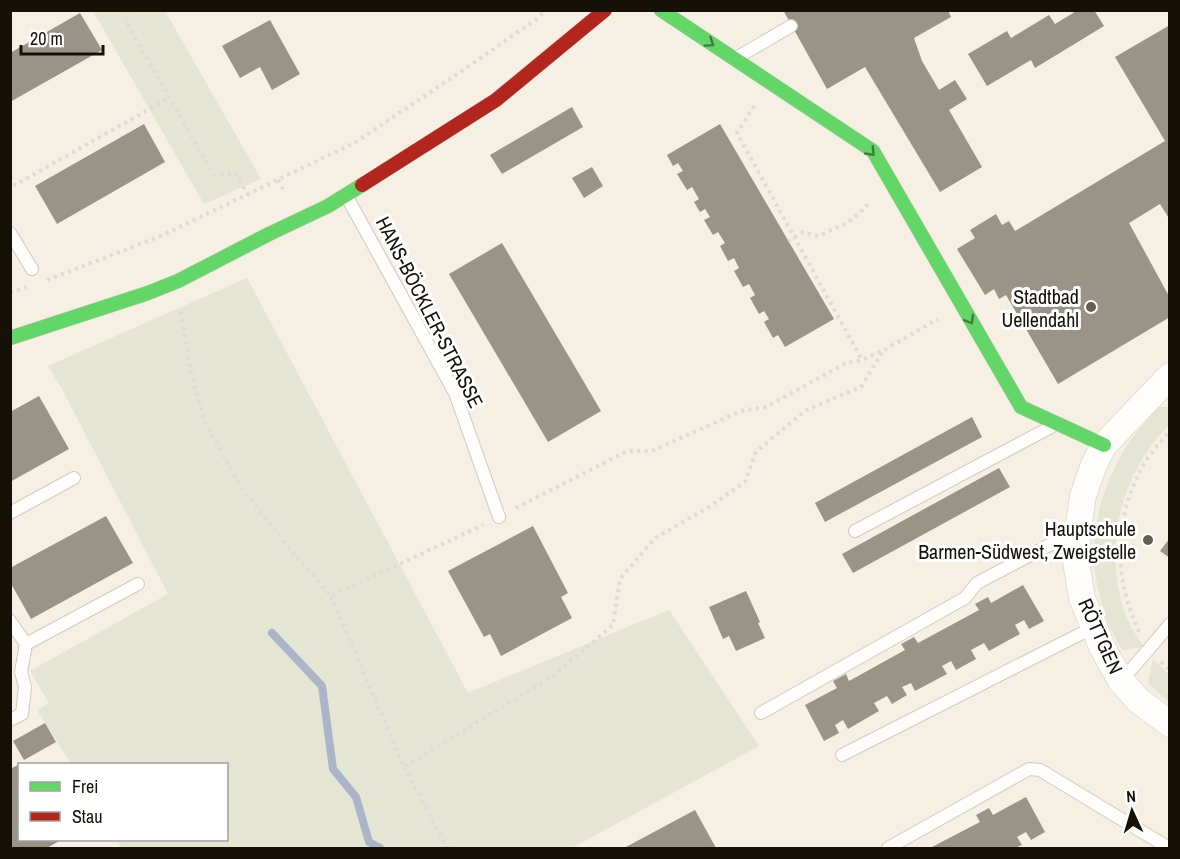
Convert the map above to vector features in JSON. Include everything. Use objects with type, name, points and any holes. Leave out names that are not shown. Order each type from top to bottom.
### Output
[{"type":"street","points":[[10,338],[178,281],[328,206],[496,100],[605,10]]},
{"type":"street","points":[[661,10],[873,151],[1021,407],[1104,445]]},
{"type":"street","name":"RÖTTGEN","points":[[1170,376],[1104,445],[1083,496],[1076,562],[1082,598],[1102,647],[1121,681],[1138,700],[1170,724]]},
{"type":"lane","points":[[734,59],[791,26]]},
{"type":"lane","name":"HANS-BÖCKLER-STRASSE","points":[[346,195],[454,393],[499,517]]},
{"type":"lane","points":[[10,233],[32,269]]},
{"type":"lane","points":[[855,531],[1058,423]]},
{"type":"lane","points":[[10,513],[74,478]]},
{"type":"lane","points":[[761,713],[965,598],[977,583],[1078,530]]},
{"type":"lane","points":[[26,644],[138,584]]},
{"type":"lane","points":[[10,621],[26,644],[21,672],[25,687],[22,714],[10,720]]},
{"type":"lane","points":[[1121,681],[1170,624]]},
{"type":"lane","points":[[842,755],[1094,627]]},
{"type":"lane","points":[[888,849],[1029,769],[1040,770],[1169,849]]},
{"type":"path","points":[[128,10],[126,22],[214,175],[236,174],[248,195]]},
{"type":"path","points":[[42,282],[163,236],[356,142],[534,21],[546,10]]},
{"type":"path","points":[[769,82],[737,133],[862,360]]},
{"type":"path","points":[[10,177],[15,185],[170,98]]},
{"type":"path","points":[[788,241],[803,232],[818,236],[847,223],[865,208],[888,176]]},
{"type":"path","points":[[10,293],[32,286]]},
{"type":"path","points":[[331,596],[499,517],[627,451],[652,451],[741,411],[766,407],[846,363],[862,360],[884,350],[961,306]]},
{"type":"path","points":[[180,307],[192,377],[205,423],[242,488],[293,553],[331,596],[404,767],[447,849]]},
{"type":"path","points":[[404,767],[553,676],[613,625],[620,579],[655,538],[706,509],[745,482],[756,452],[806,410],[861,387],[884,350]]},
{"type":"path","points":[[1170,431],[1145,462],[1130,493],[1121,528],[1119,563],[1124,589],[1139,632],[1149,649],[1170,670]]},
{"type":"green space","points":[[93,11],[165,11],[261,179],[204,204]]},
{"type":"green space","points":[[247,278],[468,693],[669,610],[759,746],[572,848],[122,848],[118,841],[228,841],[228,763],[70,763],[37,710],[49,703],[30,671],[168,594],[48,366]]},
{"type":"green space","points":[[1159,407],[1169,407],[1169,425],[1152,444],[1128,487],[1116,536],[1115,560],[1124,610],[1144,647],[1122,650],[1108,623],[1097,585],[1094,546],[1096,527],[1105,490],[1122,454],[1134,435]]},
{"type":"green space","points":[[1153,659],[1169,675],[1169,702],[1148,683]]},
{"type":"building","points":[[783,10],[948,10],[951,17],[914,38],[922,61],[939,90],[955,80],[967,99],[949,110],[982,167],[940,192],[865,67],[827,89]]},
{"type":"building","points":[[1078,10],[1094,10],[1104,26],[1035,68],[1031,60],[987,86],[968,54],[1007,31],[1011,38],[1049,15],[1055,24]]},
{"type":"building","points":[[80,13],[102,50],[10,102],[10,53]]},
{"type":"building","points":[[270,20],[300,74],[272,90],[260,67],[240,78],[222,46]]},
{"type":"building","points":[[1170,25],[1170,220],[1160,204],[1129,223],[1170,298],[1170,317],[1058,384],[1006,295],[999,299],[994,289],[985,295],[957,249],[975,238],[970,230],[996,214],[1002,225],[1009,221],[1015,231],[1165,141],[1115,57]]},
{"type":"building","points":[[572,107],[583,127],[502,174],[490,155]]},
{"type":"building","points":[[144,124],[165,162],[57,224],[35,186]]},
{"type":"building","points":[[720,124],[834,319],[785,347],[778,335],[773,338],[764,322],[769,319],[764,311],[759,314],[750,298],[755,295],[749,284],[743,287],[734,271],[739,268],[734,258],[728,261],[720,246],[725,243],[718,232],[713,235],[704,220],[710,217],[705,209],[700,212],[694,202],[699,199],[692,187],[687,190],[677,174],[683,171],[678,163],[673,166],[667,155]]},
{"type":"building","points":[[592,167],[603,186],[584,198],[572,178]]},
{"type":"building","points":[[502,243],[601,411],[548,442],[449,274]]},
{"type":"building","points":[[39,396],[69,449],[10,482],[10,412]]},
{"type":"building","points":[[972,417],[982,437],[825,522],[815,503]]},
{"type":"building","points":[[999,468],[1010,487],[853,573],[842,554]]},
{"type":"building","points":[[106,516],[133,563],[31,619],[10,582],[10,568]]},
{"type":"building","points":[[533,526],[568,593],[561,597],[572,618],[501,656],[490,634],[484,637],[448,571]]},
{"type":"building","points":[[1170,538],[1170,558],[1160,551]]},
{"type":"building","points":[[1023,585],[1044,621],[1029,629],[1024,620],[1015,625],[1020,634],[989,651],[984,643],[971,650],[976,659],[956,670],[951,661],[942,666],[947,674],[915,691],[911,683],[902,687],[907,695],[892,704],[887,696],[874,703],[879,711],[848,729],[843,720],[835,725],[839,733],[824,741],[805,705],[837,688],[833,681],[846,674],[849,681],[905,650],[901,644],[914,637],[918,643],[979,610],[975,604],[988,597],[991,603]]},
{"type":"building","points":[[746,591],[765,638],[736,651],[729,636],[723,639],[709,607]]},
{"type":"building","points":[[45,723],[56,742],[24,760],[13,741]]},
{"type":"building","points":[[18,765],[18,841],[59,841],[47,848],[10,848],[10,769]]},
{"type":"building","points":[[1026,797],[1045,832],[1031,840],[1026,832],[1017,837],[1022,845],[1015,848],[930,848],[980,822],[976,815],[989,808],[993,815]]},
{"type":"building","points":[[695,810],[716,848],[624,848]]},
{"type":"waterway","points":[[272,633],[322,686],[333,769],[356,797],[369,842],[380,848]]},
{"type":"traffic: fast","points":[[661,10],[873,151],[1021,407],[1104,445]]},
{"type":"traffic: fast","points":[[10,338],[178,281],[328,206],[362,185]]},
{"type":"traffic: jam","points":[[362,185],[496,100],[605,10]]},
{"type":"place","name":"Stadtbad Uellendahl","points":[[1091,307]]},
{"type":"place","name":"Hauptschule Barmen-Südwest, Zweigstelle","points":[[1148,540]]}]
